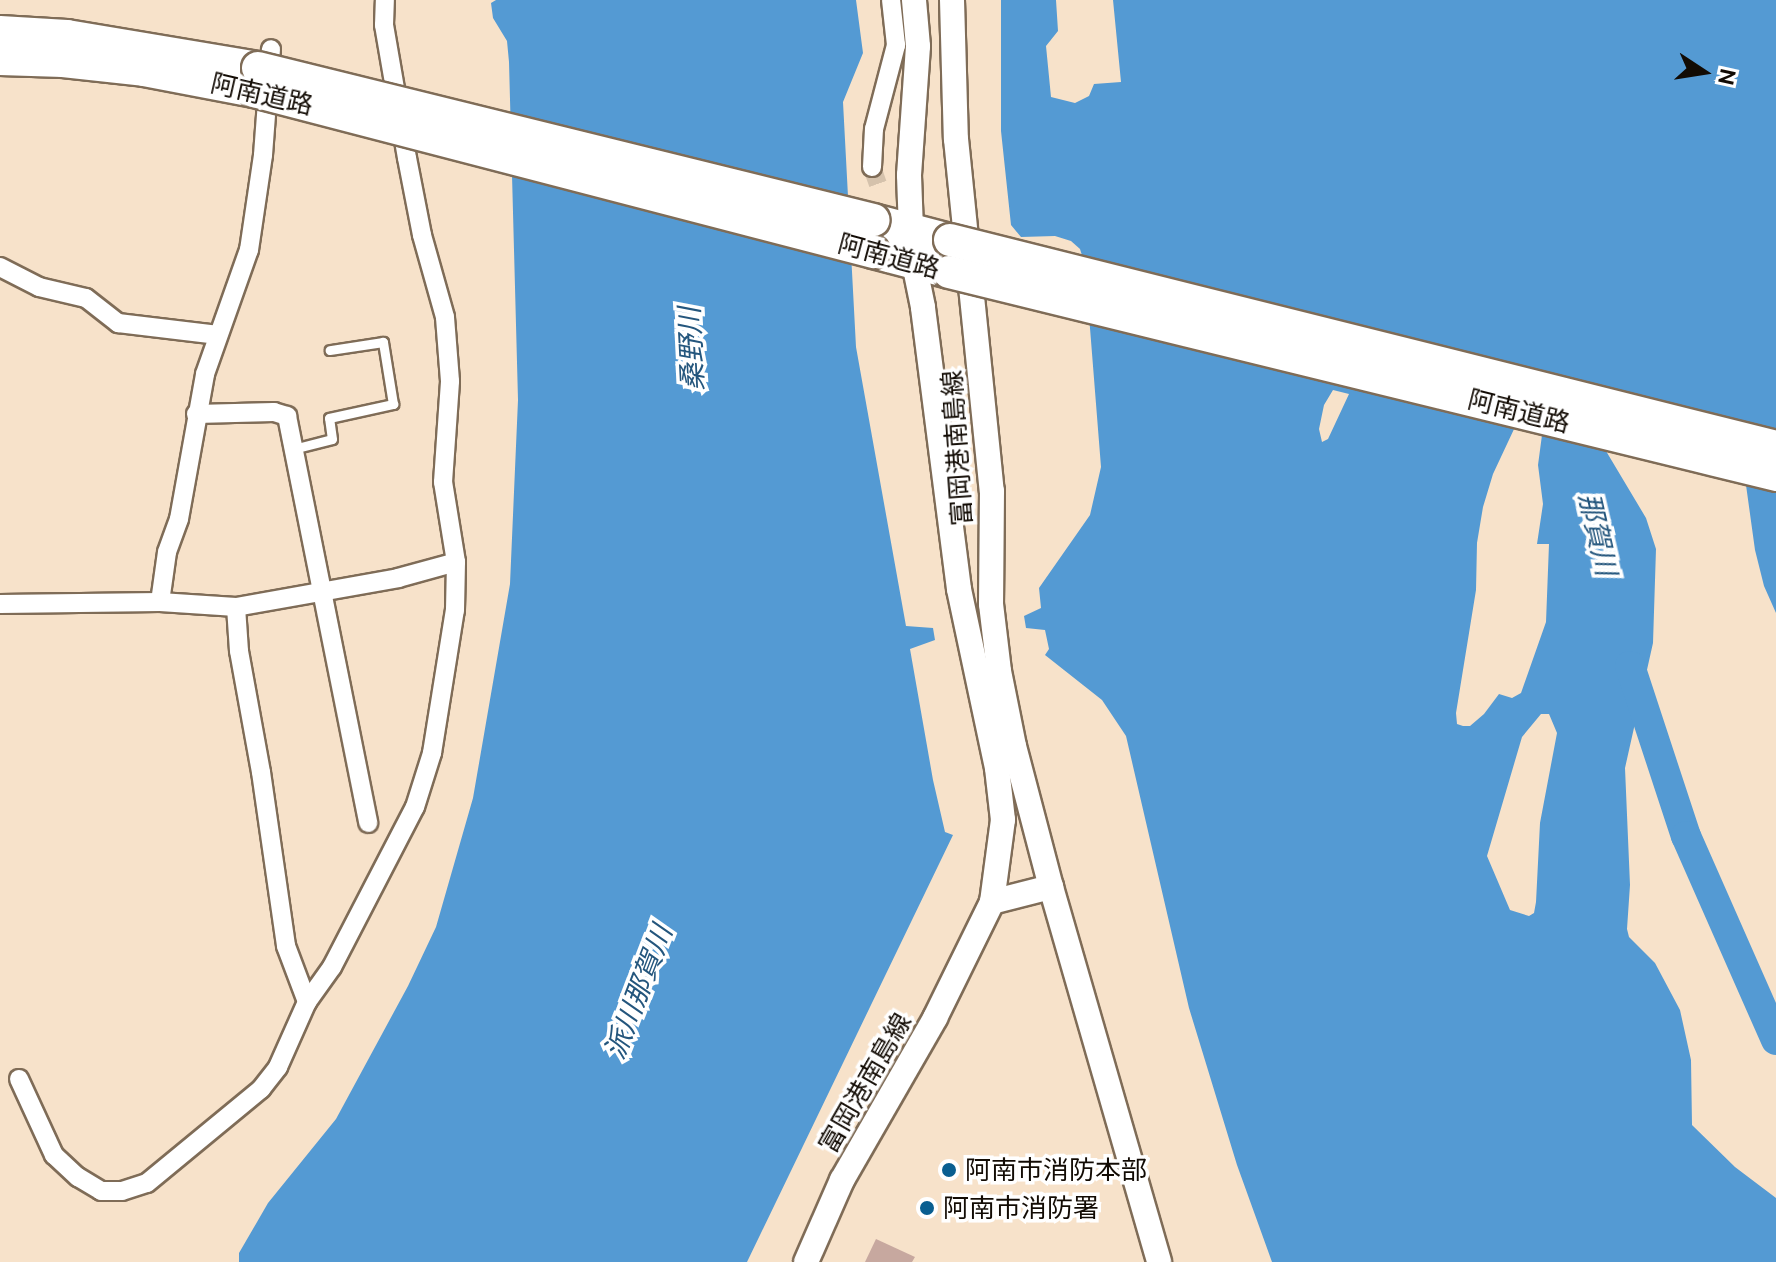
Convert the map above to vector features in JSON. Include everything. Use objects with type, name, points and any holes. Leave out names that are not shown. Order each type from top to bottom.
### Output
[{"type":"highway","name":"阿南道路","points":[[0,32],[67,36],[261,69],[1776,447]]},
{"type":"highway","name":"阿南道路","points":[[0,59],[63,61],[144,70],[261,69],[914,263],[1776,475]]},
{"type":"main road","points":[[911,230],[909,175],[918,46],[914,0]]},
{"type":"main road","name":"富岡港南島線","points":[[952,0],[956,139],[992,491],[991,604],[1014,746],[1051,887],[1159,1262]]},
{"type":"main road","points":[[914,263],[923,307],[959,589],[1001,807],[992,902],[1051,887]]},
{"type":"main road","name":"富岡港南島線","points":[[806,1262],[842,1180],[935,1018],[992,902]]},
{"type":"street","points":[[19,1079],[54,1155],[78,1177],[101,1191],[122,1191],[147,1183],[261,1089],[278,1067],[307,1002],[332,967],[415,807],[432,753],[455,610],[456,562],[443,482],[450,381],[445,317],[422,235],[407,158],[384,25],[385,0]]},
{"type":"street","points":[[872,167],[874,129],[896,45],[891,0]]},
{"type":"street","points":[[160,602],[167,552],[179,519],[190,467],[196,414],[218,335],[249,250],[263,155],[261,69]]},
{"type":"street","points":[[0,267],[39,287],[86,298],[118,323],[218,335]]},
{"type":"street","points":[[196,414],[274,412],[287,416],[368,823]]},
{"type":"street","points":[[0,604],[160,602],[236,607],[398,578],[456,562]]},
{"type":"street","points":[[236,607],[239,651],[281,891],[286,946],[307,1002]]},
{"type":"lane","points":[[293,449],[332,439],[329,418],[393,404],[383,342],[330,350]]},
{"type":"water","points":[[496,0],[856,0],[863,53],[843,102],[856,347],[906,626],[933,628],[935,640],[910,649],[945,832],[953,835],[747,1262],[239,1262],[239,1253],[268,1203],[336,1119],[408,986],[436,927],[473,798],[510,584],[518,400],[509,62],[507,41],[493,18],[491,3]]},
{"type":"water","points":[[1001,0],[1056,0],[1058,31],[1046,46],[1051,97],[1075,103],[1089,96],[1094,84],[1121,82],[1113,0],[1776,0],[1776,613],[1764,586],[1755,550],[1746,485],[1606,451],[1646,518],[1656,549],[1653,643],[1625,768],[1630,885],[1627,929],[1629,937],[1655,963],[1680,1010],[1691,1060],[1692,1125],[1735,1167],[1776,1198],[1776,1262],[1272,1262],[1237,1165],[1189,1008],[1126,736],[1102,700],[1045,655],[1049,649],[1045,630],[1026,628],[1024,616],[1041,608],[1039,588],[1090,515],[1101,467],[1085,265],[1080,249],[1071,241],[1055,236],[1021,237],[1011,225],[1001,131]],"holes":[[[1333,390],[1349,394],[1328,439],[1322,442],[1319,429],[1324,405]],[[1515,427],[1542,435],[1538,465],[1543,504],[1537,544],[1549,544],[1546,622],[1521,693],[1512,698],[1499,694],[1484,714],[1470,726],[1463,726],[1457,724],[1456,713],[1476,590],[1477,543],[1493,474]],[[1541,714],[1549,714],[1557,733],[1540,823],[1536,902],[1534,913],[1529,916],[1510,910],[1487,856],[1522,737]]]},
{"type":"building","points":[[876,1239],[915,1257],[912,1262],[865,1262]]},
{"type":"waterway","name":"那賀川","points":[[1630,666],[1686,836],[1776,1040]]},
{"type":"tunnel","points":[[872,167],[878,184]]},
{"type":"place","name":"阿南市消防本部","points":[[949,1170]]},
{"type":"place","name":"阿南市消防署","points":[[927,1208]]},
{"type":"water label","name":"桑野川","points":[[691,349]]},
{"type":"water label","name":"派川那賀川","points":[[638,992]]}]
